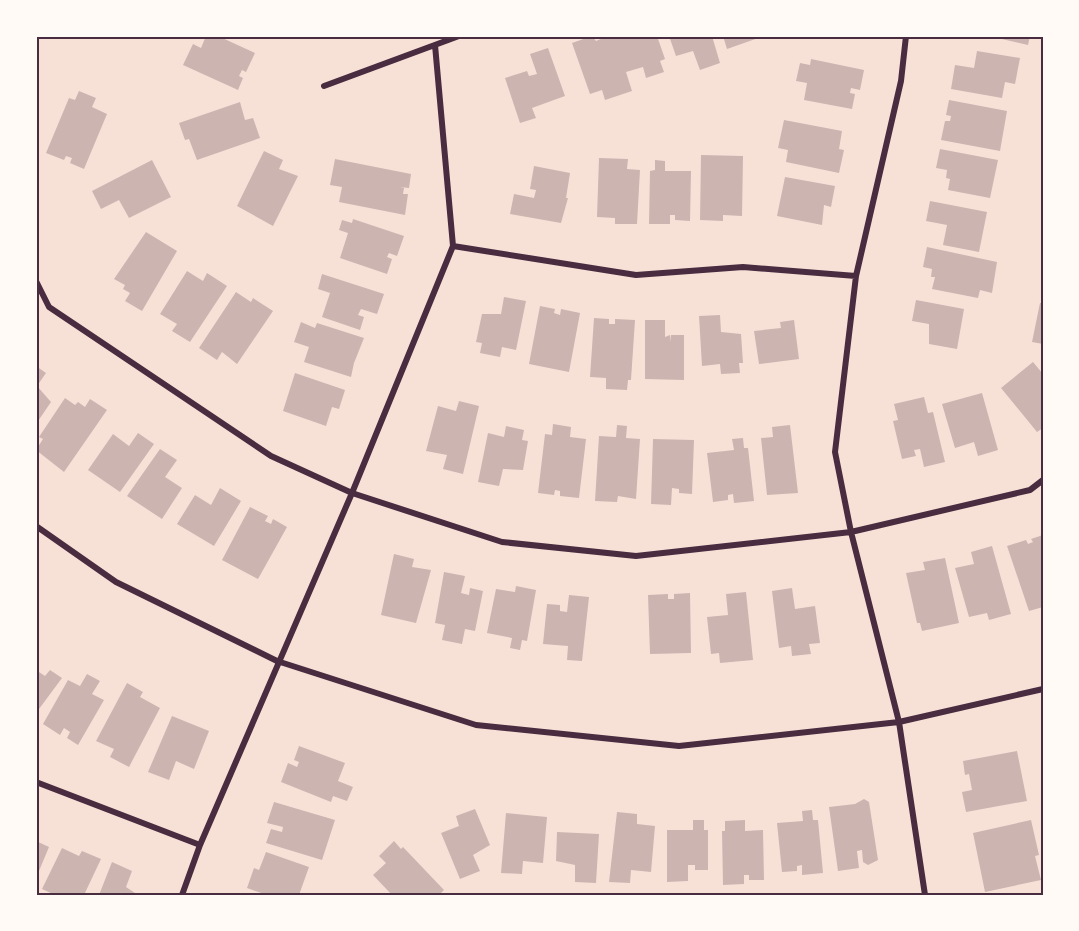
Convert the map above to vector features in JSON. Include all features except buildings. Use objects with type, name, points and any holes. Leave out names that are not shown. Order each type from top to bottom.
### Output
[{"type":"street","points":[[324,86],[459,36]]},
{"type":"street","points":[[906,36],[901,81],[856,276],[835,452],[851,532],[899,722],[925,895]]},
{"type":"street","points":[[182,895],[200,845],[277,661],[352,493],[453,246],[435,45]]},
{"type":"street","points":[[453,246],[636,274],[743,267],[856,276]]},
{"type":"street","points":[[36,281],[49,307],[271,456],[352,493],[502,542],[636,556],[851,532],[1030,490],[1043,480]]},
{"type":"street","points":[[36,526],[116,582],[277,661],[476,725],[679,746],[899,722],[1043,689]]},
{"type":"street","points":[[36,782],[200,845]]}]
